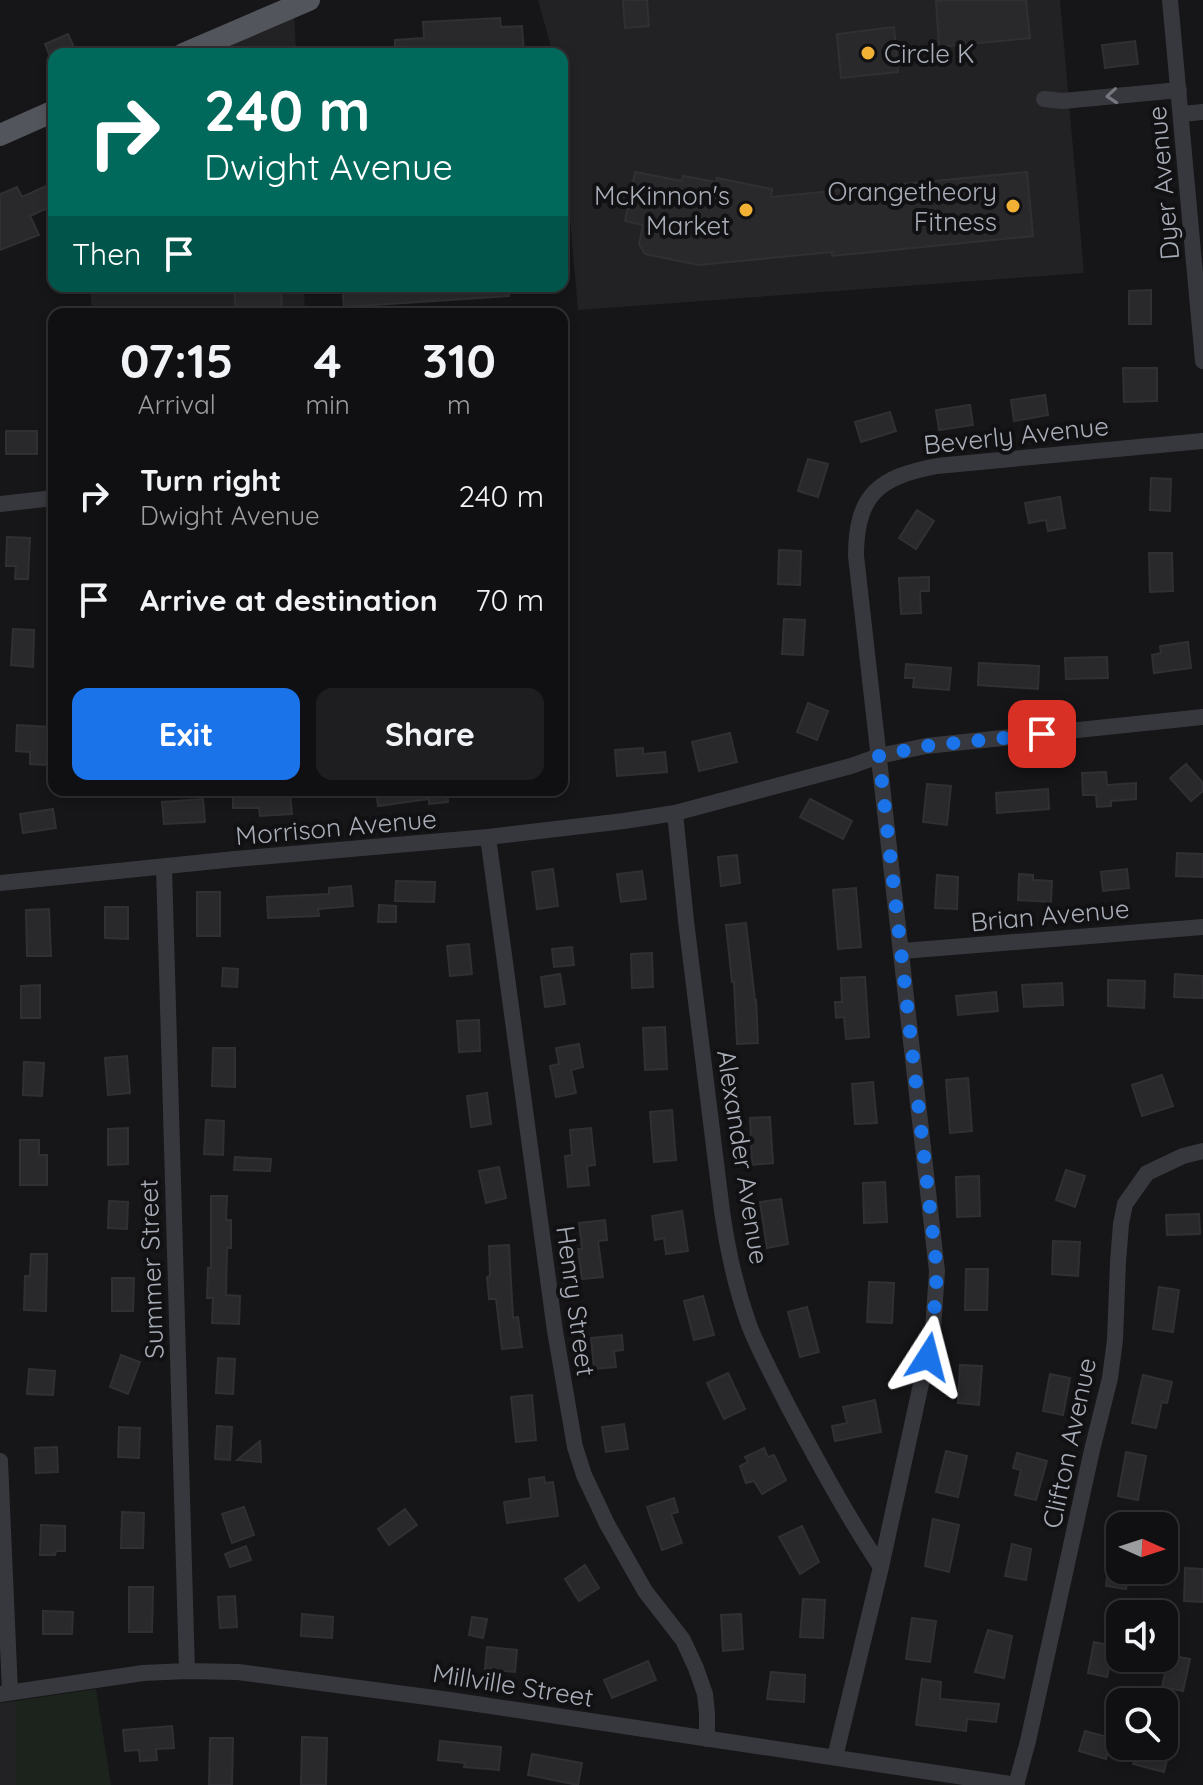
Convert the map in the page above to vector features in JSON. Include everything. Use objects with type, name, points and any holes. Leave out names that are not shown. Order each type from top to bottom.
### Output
[{"type":"main road","points":[[197,48],[309,0]]},
{"type":"main road","points":[[0,135],[48,114]]},
{"type":"street","name":"Dyer Avenue","points":[[1170,0],[1203,361]]},
{"type":"street","points":[[1044,99],[1063,101],[1179,90]]},
{"type":"street","points":[[1182,114],[1203,112]]},
{"type":"street","name":"Beverly Avenue","points":[[881,1567],[925,1372],[933,1329],[937,1271],[856,556],[860,517],[868,499],[881,485],[899,475],[937,466],[1203,441]]},
{"type":"street","points":[[0,504],[48,499]]},
{"type":"street","name":"Morrison Avenue","points":[[0,883],[488,837],[624,821],[675,813],[879,756],[926,746],[1203,717]]},
{"type":"street","name":"Alexander Avenue","points":[[675,813],[722,1211],[749,1325],[801,1430],[858,1533],[881,1567]]},
{"type":"street","name":"Henry Street","points":[[488,837],[555,1331],[575,1447],[584,1475],[607,1524],[645,1591],[683,1640],[696,1668],[705,1694],[707,1739]]},
{"type":"street","name":"Summer Street","points":[[164,867],[187,1671]]},
{"type":"street","name":"Brian Avenue","points":[[902,951],[1203,927]]},
{"type":"street","name":"Clifton Avenue","points":[[1016,1785],[1110,1378],[1125,1204],[1147,1173],[1183,1156],[1203,1151]]},
{"type":"street","points":[[0,1461],[5,1693]]},
{"type":"street","points":[[835,1757],[881,1567]]},
{"type":"street","name":"Millville Street","points":[[5,1693],[143,1673],[238,1672],[1016,1785]]},
{"type":"shaded area","points":[[538,0],[1060,0],[1084,273],[578,310],[568,199],[568,48],[551,48]]},
{"type":"shaded area","points":[[294,6],[296,48],[197,48]]},
{"type":"shaded area","points":[[90,292],[304,292],[305,308],[92,308]]},
{"type":"shaded area","points":[[96,1689],[111,1785],[16,1785],[16,1701]]},
{"type":"shaded area","points":[[16,1701],[16,1785],[0,1785],[0,1703]]},
{"type":"building","points":[[623,0],[647,0],[649,26],[625,28]]},
{"type":"building","points":[[1026,0],[1030,38],[939,47],[936,1]]},
{"type":"building","points":[[500,18],[501,27],[522,26],[524,48],[395,48],[395,40],[424,38],[423,22]]},
{"type":"building","name":"Circle K","points":[[894,27],[898,72],[841,78],[837,34]]},
{"type":"building","points":[[68,34],[74,48],[48,48],[48,52],[45,44]]},
{"type":"building","points":[[1135,41],[1138,64],[1105,68],[1102,45]]},
{"type":"building","points":[[635,172],[682,181],[683,176],[716,182],[717,178],[772,189],[771,197],[1027,172],[1033,236],[832,256],[832,252],[699,265],[645,254],[639,244],[643,225],[625,221]]},
{"type":"building","points":[[46,186],[48,208],[30,216],[39,235],[0,250],[0,194],[17,187],[22,197]]},
{"type":"building","points":[[1151,290],[1151,324],[1129,324],[1129,291]]},
{"type":"building","points":[[234,292],[281,292],[282,308],[236,308]]},
{"type":"building","points":[[343,292],[509,292],[509,296],[344,307]]},
{"type":"building","points":[[1123,368],[1157,368],[1157,401],[1124,402]]},
{"type":"building","points":[[1045,395],[1048,415],[1014,421],[1011,400]]},
{"type":"building","points":[[970,405],[973,425],[939,430],[936,410]]},
{"type":"building","points":[[890,412],[896,431],[861,442],[855,422]]},
{"type":"building","points":[[6,431],[37,431],[37,454],[6,454]]},
{"type":"building","points":[[808,459],[828,464],[818,497],[798,491]]},
{"type":"building","points":[[1151,478],[1171,479],[1170,511],[1150,510]]},
{"type":"building","points":[[1060,497],[1065,528],[1048,531],[1046,520],[1029,523],[1025,503]]},
{"type":"building","points":[[917,510],[934,521],[916,549],[899,538]]},
{"type":"building","points":[[7,537],[30,538],[28,579],[15,579],[16,566],[6,566]]},
{"type":"building","points":[[779,550],[801,551],[800,585],[778,584]]},
{"type":"building","points":[[1149,553],[1172,553],[1173,591],[1150,592]]},
{"type":"building","points":[[929,577],[929,591],[920,591],[921,613],[901,614],[899,578]]},
{"type":"building","points":[[784,619],[805,620],[803,655],[782,654]]},
{"type":"building","points":[[13,629],[34,630],[33,667],[11,665]]},
{"type":"building","points":[[1188,642],[1191,668],[1154,673],[1152,655],[1161,653],[1160,646]]},
{"type":"building","points":[[1107,657],[1108,678],[1066,679],[1065,658]]},
{"type":"building","points":[[979,663],[1039,666],[1038,689],[978,685]]},
{"type":"building","points":[[906,664],[951,668],[949,690],[913,687],[914,678],[905,678]]},
{"type":"building","points":[[808,703],[828,711],[817,740],[797,732]]},
{"type":"building","points":[[17,725],[48,727],[46,765],[30,764],[30,752],[16,751]]},
{"type":"building","points":[[730,733],[737,762],[699,771],[692,742]]},
{"type":"building","points":[[643,748],[643,754],[665,752],[667,772],[617,776],[615,750]]},
{"type":"building","points":[[1186,764],[1203,783],[1203,791],[1191,801],[1170,778]]},
{"type":"building","points":[[1106,772],[1107,785],[1136,783],[1136,799],[1111,801],[1111,806],[1097,807],[1096,795],[1083,795],[1082,773]]},
{"type":"building","points":[[927,784],[951,786],[947,825],[923,822]]},
{"type":"building","points":[[1048,789],[1049,809],[997,813],[996,793]]},
{"type":"building","points":[[233,796],[290,796],[292,814],[260,816],[259,808],[233,808]]},
{"type":"building","points":[[377,796],[448,796],[448,802],[429,804],[429,799],[378,806]]},
{"type":"building","points":[[203,799],[205,822],[164,824],[162,802]]},
{"type":"building","points":[[810,799],[852,821],[843,839],[800,817]]},
{"type":"building","points":[[53,809],[56,828],[23,833],[20,814]]},
{"type":"building","points":[[1177,853],[1203,854],[1203,877],[1176,876]]},
{"type":"building","points":[[737,855],[740,883],[721,886],[718,857]]},
{"type":"building","points":[[553,869],[558,906],[537,909],[532,872]]},
{"type":"building","points":[[1127,869],[1129,888],[1103,891],[1101,872]]},
{"type":"building","points":[[642,871],[646,899],[621,902],[617,874]]},
{"type":"building","points":[[1019,874],[1033,875],[1033,880],[1052,881],[1051,902],[1018,900]]},
{"type":"building","points":[[937,875],[958,877],[957,909],[935,908]]},
{"type":"building","points":[[396,881],[435,882],[434,902],[395,901]]},
{"type":"building","points":[[351,886],[353,906],[318,909],[319,916],[268,918],[267,897],[329,894],[329,888]]},
{"type":"building","points":[[856,888],[861,947],[838,949],[833,890]]},
{"type":"building","points":[[197,892],[220,892],[220,936],[197,936]]},
{"type":"building","points":[[379,905],[396,906],[396,922],[378,922]]},
{"type":"building","points":[[105,907],[128,907],[128,939],[105,938]]},
{"type":"building","points":[[49,909],[51,956],[27,956],[26,910]]},
{"type":"building","points":[[746,923],[758,1043],[737,1044],[734,982],[726,925]]},
{"type":"building","points":[[469,944],[472,974],[450,976],[447,946]]},
{"type":"building","points":[[572,947],[574,965],[554,967],[552,949]]},
{"type":"building","points":[[652,953],[653,987],[632,988],[631,954]]},
{"type":"building","points":[[223,968],[238,969],[237,987],[222,986]]},
{"type":"building","points":[[560,974],[565,1004],[545,1007],[541,977]]},
{"type":"building","points":[[1175,974],[1203,976],[1203,998],[1174,997]]},
{"type":"building","points":[[865,977],[869,1037],[846,1039],[844,1017],[836,1018],[835,1002],[842,1002],[841,978]]},
{"type":"building","points":[[1108,980],[1145,981],[1144,1008],[1108,1006]]},
{"type":"building","points":[[1062,983],[1063,1005],[1024,1007],[1022,985]]},
{"type":"building","points":[[40,985],[40,1018],[21,1018],[21,986]]},
{"type":"building","points":[[996,992],[998,1011],[958,1015],[956,996]]},
{"type":"building","points":[[479,1020],[480,1051],[459,1052],[457,1021]]},
{"type":"building","points":[[665,1027],[667,1069],[645,1070],[643,1028]]},
{"type":"building","points":[[579,1044],[583,1067],[571,1070],[576,1093],[556,1097],[550,1066],[559,1064],[556,1048]]},
{"type":"building","points":[[213,1048],[235,1048],[235,1087],[212,1086]]},
{"type":"building","points":[[127,1056],[130,1093],[108,1095],[105,1058]]},
{"type":"building","points":[[24,1062],[44,1063],[42,1096],[23,1095]]},
{"type":"building","points":[[1162,1075],[1173,1106],[1142,1116],[1132,1085]]},
{"type":"building","points":[[968,1078],[972,1131],[950,1133],[946,1080]]},
{"type":"building","points":[[873,1082],[877,1123],[855,1124],[852,1084]]},
{"type":"building","points":[[487,1093],[491,1124],[471,1127],[467,1096]]},
{"type":"building","points":[[672,1110],[676,1160],[654,1162],[650,1112]]},
{"type":"building","points":[[770,1117],[773,1163],[752,1165],[750,1118]]},
{"type":"building","points":[[206,1120],[224,1121],[223,1155],[204,1154]]},
{"type":"building","points":[[128,1128],[128,1164],[108,1165],[108,1129]]},
{"type":"building","points":[[591,1128],[595,1165],[587,1166],[589,1185],[568,1187],[565,1156],[572,1155],[570,1130]]},
{"type":"building","points":[[20,1140],[39,1140],[39,1155],[47,1155],[47,1185],[20,1185]]},
{"type":"building","points":[[235,1157],[271,1159],[270,1171],[234,1170]]},
{"type":"building","points":[[499,1167],[506,1198],[486,1203],[479,1171]]},
{"type":"building","points":[[1066,1170],[1085,1176],[1075,1207],[1056,1200]]},
{"type":"building","points":[[979,1176],[980,1216],[957,1217],[956,1177]]},
{"type":"building","points":[[885,1182],[887,1222],[864,1223],[863,1183]]},
{"type":"building","points":[[211,1196],[227,1196],[226,1220],[231,1220],[231,1248],[227,1248],[226,1295],[240,1296],[239,1324],[212,1323],[213,1298],[207,1298],[208,1268],[211,1268]]},
{"type":"building","points":[[781,1199],[788,1244],[767,1248],[760,1202]]},
{"type":"building","points":[[109,1201],[128,1202],[127,1229],[108,1228]]},
{"type":"building","points":[[682,1211],[688,1251],[666,1254],[664,1238],[655,1240],[652,1216]]},
{"type":"building","points":[[1199,1214],[1200,1234],[1167,1235],[1166,1215]]},
{"type":"building","points":[[605,1220],[607,1240],[598,1241],[603,1277],[582,1279],[579,1223]]},
{"type":"building","points":[[1053,1241],[1080,1242],[1078,1276],[1052,1274]]},
{"type":"building","points":[[509,1245],[513,1318],[518,1317],[522,1347],[502,1349],[496,1299],[489,1299],[489,1246]]},
{"type":"building","points":[[31,1254],[47,1254],[46,1311],[24,1310],[25,1276],[30,1276]]},
{"type":"building","points":[[966,1269],[988,1269],[987,1310],[965,1310]]},
{"type":"building","points":[[112,1278],[134,1278],[133,1311],[112,1311]]},
{"type":"building","points":[[869,1282],[894,1283],[892,1323],[867,1322]]},
{"type":"building","points":[[1159,1287],[1179,1290],[1173,1332],[1153,1329]]},
{"type":"building","points":[[703,1296],[714,1335],[694,1340],[684,1301]]},
{"type":"building","points":[[807,1307],[819,1352],[800,1357],[788,1312]]},
{"type":"building","points":[[622,1335],[623,1350],[614,1351],[616,1367],[594,1369],[591,1338]]},
{"type":"building","points":[[121,1355],[140,1362],[128,1394],[110,1387]]},
{"type":"building","points":[[218,1358],[235,1359],[233,1394],[216,1393]]},
{"type":"building","points":[[960,1365],[982,1366],[979,1405],[958,1403]]},
{"type":"building","points":[[29,1369],[55,1371],[53,1395],[27,1394]]},
{"type":"building","points":[[728,1373],[745,1409],[724,1419],[707,1383]]},
{"type":"building","points":[[1050,1374],[1070,1378],[1063,1415],[1043,1411]]},
{"type":"building","points":[[1143,1375],[1172,1382],[1167,1403],[1162,1402],[1156,1428],[1132,1423]]},
{"type":"building","points":[[532,1395],[536,1440],[516,1442],[511,1397]]},
{"type":"building","points":[[875,1400],[881,1432],[835,1441],[832,1426],[847,1423],[843,1407]]},
{"type":"building","points":[[624,1424],[628,1449],[606,1452],[602,1427]]},
{"type":"building","points":[[217,1426],[232,1427],[230,1460],[215,1459]]},
{"type":"building","points":[[119,1427],[140,1428],[139,1458],[118,1457]]},
{"type":"building","points":[[260,1441],[261,1462],[237,1460]]},
{"type":"building","points":[[57,1447],[58,1472],[36,1473],[35,1448]]},
{"type":"building","points":[[764,1448],[768,1457],[774,1455],[786,1480],[762,1494],[754,1481],[746,1483],[740,1466],[748,1462],[745,1457]]},
{"type":"building","points":[[946,1451],[967,1456],[958,1497],[936,1492]]},
{"type":"building","points":[[1126,1452],[1146,1456],[1138,1500],[1118,1496]]},
{"type":"building","points":[[1017,1453],[1047,1461],[1036,1500],[1015,1495],[1021,1470],[1013,1468]]},
{"type":"building","points":[[544,1477],[545,1483],[553,1482],[558,1516],[507,1523],[504,1502],[531,1498],[529,1479]]},
{"type":"building","points":[[674,1498],[678,1512],[671,1514],[682,1543],[662,1550],[647,1507]]},
{"type":"building","points":[[244,1507],[254,1535],[232,1543],[222,1514]]},
{"type":"building","points":[[405,1509],[417,1525],[389,1545],[378,1529]]},
{"type":"building","points":[[122,1512],[144,1513],[143,1548],[121,1548]]},
{"type":"building","points":[[933,1519],[959,1525],[949,1572],[925,1566]]},
{"type":"building","points":[[41,1525],[65,1526],[65,1551],[40,1555]]},
{"type":"building","points":[[802,1526],[819,1562],[800,1574],[779,1537]]},
{"type":"building","points":[[1012,1544],[1031,1549],[1026,1580],[1005,1576]]},
{"type":"building","points":[[246,1546],[251,1560],[230,1567],[225,1554]]},
{"type":"building","points":[[585,1565],[599,1588],[579,1601],[565,1579]]},
{"type":"building","points":[[1185,1568],[1203,1569],[1203,1602],[1184,1601]]},
{"type":"building","points":[[1106,1584],[1127,1584],[1126,1589]]},
{"type":"building","points":[[129,1587],[153,1587],[152,1632],[129,1632]]},
{"type":"building","points":[[235,1596],[237,1627],[220,1628],[218,1597]]},
{"type":"building","points":[[803,1599],[825,1600],[823,1638],[800,1637]]},
{"type":"building","points":[[43,1611],[73,1612],[72,1634],[43,1634]]},
{"type":"building","points":[[302,1614],[333,1617],[332,1638],[301,1636]]},
{"type":"building","points":[[741,1614],[743,1649],[723,1651],[721,1615]]},
{"type":"building","points":[[472,1617],[487,1619],[483,1638],[469,1635]]},
{"type":"building","points":[[912,1618],[936,1621],[930,1662],[906,1659]]},
{"type":"building","points":[[988,1630],[1012,1636],[1004,1678],[975,1672]]},
{"type":"building","points":[[1094,1642],[1106,1644],[1107,1677],[1088,1673]]},
{"type":"building","points":[[487,1647],[517,1650],[515,1672],[485,1669]]},
{"type":"building","points":[[1178,1657],[1190,1659],[1183,1691],[1162,1687],[1165,1672],[1178,1672]]},
{"type":"building","points":[[648,1661],[656,1680],[612,1698],[604,1680]]},
{"type":"building","points":[[771,1672],[805,1675],[804,1702],[767,1699]]},
{"type":"building","points":[[922,1679],[941,1682],[940,1699],[999,1704],[996,1722],[967,1719],[966,1731],[916,1725]]},
{"type":"building","points":[[172,1726],[174,1748],[156,1749],[157,1760],[140,1761],[139,1750],[125,1751],[123,1730]]},
{"type":"building","points":[[1085,1731],[1106,1737],[1106,1759],[1079,1751]]},
{"type":"building","points":[[302,1737],[327,1738],[326,1785],[301,1785]]},
{"type":"building","points":[[210,1738],[233,1738],[232,1785],[209,1785]]},
{"type":"building","points":[[440,1741],[501,1747],[499,1770],[464,1767],[465,1763],[438,1760]]},
{"type":"building","points":[[532,1754],[582,1763],[578,1785],[528,1775]]},
{"type":"building","points":[[1134,1760],[1167,1760],[1164,1772],[1133,1764]]},
{"type":"place","name":"Circle K","points":[[868,53]]},
{"type":"place","name":"Orangetheory Fitness","points":[[1013,206]]},
{"type":"place","name":"McKinnon's Market","points":[[746,210]]},
{"type":"route","points":[[928,1357],[937,1271],[879,756],[926,746],[1042,734]]}]
